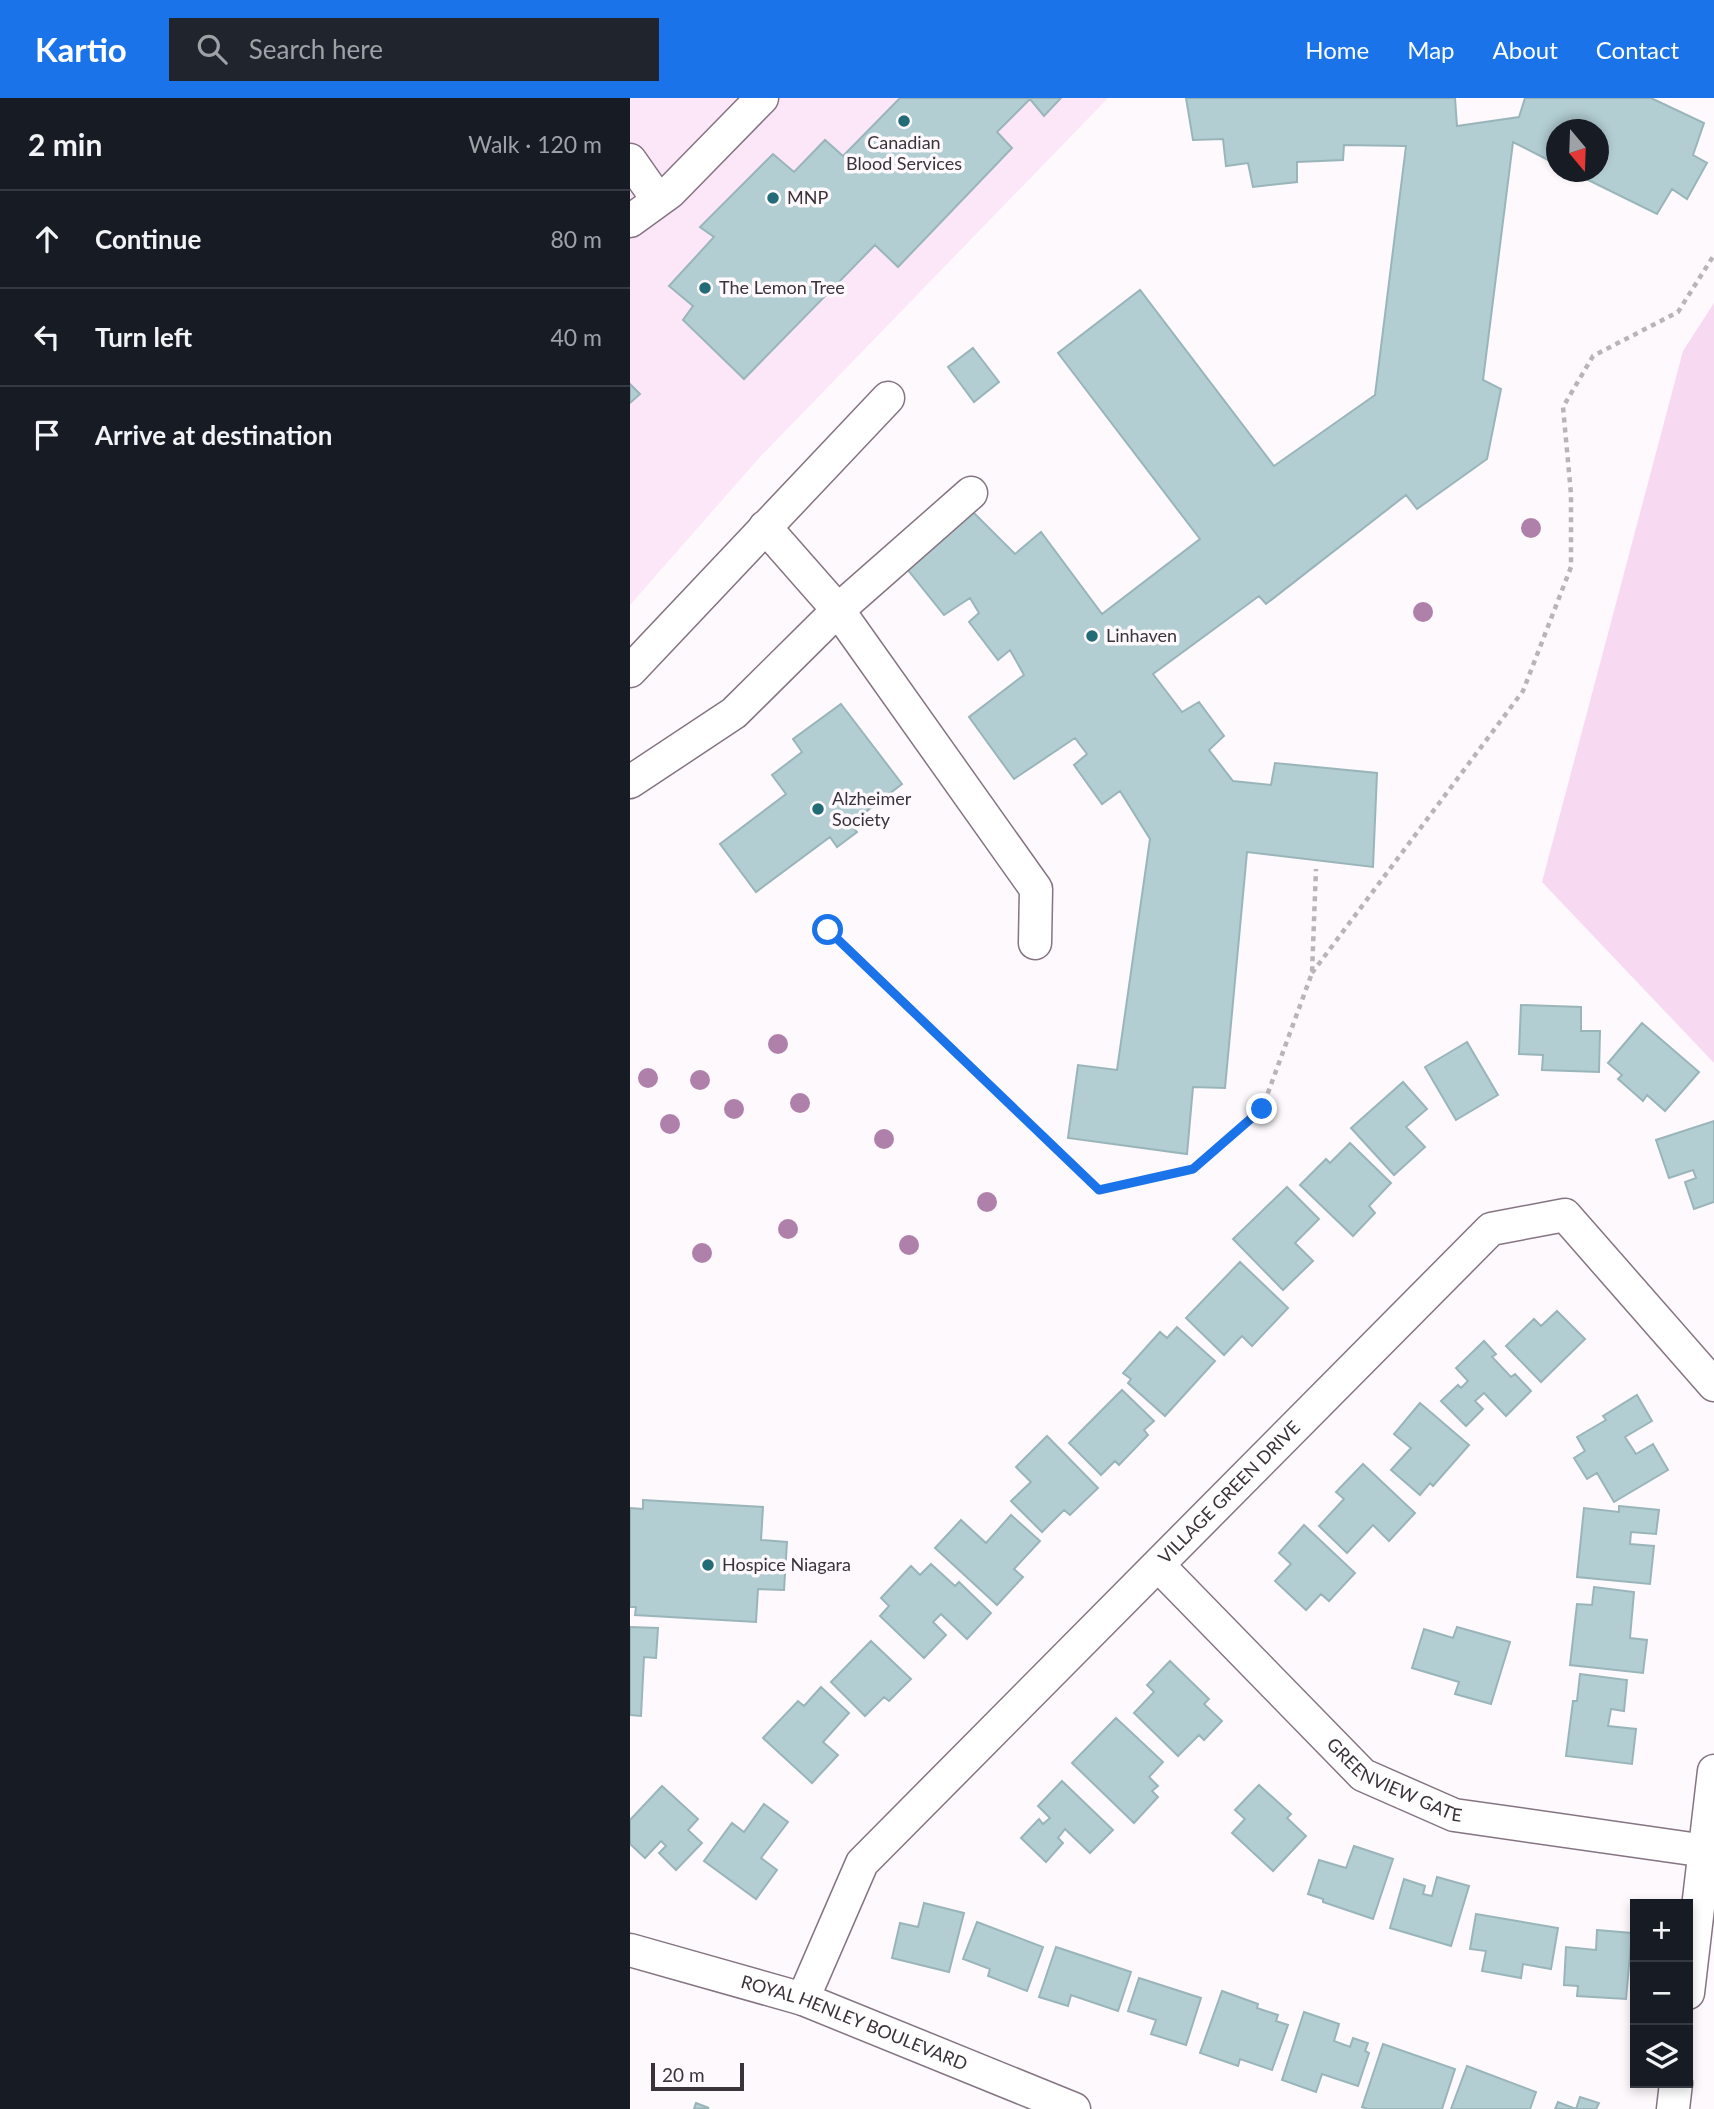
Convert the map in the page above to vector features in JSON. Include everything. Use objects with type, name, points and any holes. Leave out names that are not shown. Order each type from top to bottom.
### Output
[{"type":"street","points":[[630,221],[670,192],[762,98]]},
{"type":"street","points":[[630,160],[658,200]]},
{"type":"street","points":[[630,671],[888,398]]},
{"type":"street","points":[[630,782],[734,713],[838,610],[971,493]]},
{"type":"street","points":[[765,527],[838,610],[1036,889],[1035,943]]},
{"type":"street","name":"VILLAGE GREEN DRIVE","points":[[803,1999],[862,1863],[1491,1229],[1565,1215],[1714,1385]]},
{"type":"street","name":"GREENVIEW GATE","points":[[1159,1566],[1363,1775],[1454,1815],[1706,1851]]},
{"type":"street","points":[[1692,1962],[1714,1771]]},
{"type":"street","name":"ROYAL HENLEY BOULEVARD","points":[[630,1950],[803,1999],[1074,2109]]},
{"type":"street","points":[[1673,2109],[1675,2088]]},
{"type":"path","points":[[828,930],[1099,1190],[1193,1169],[1262,1109],[1312,973],[1523,691],[1571,567],[1571,494],[1563,407],[1593,356],[1678,312],[1714,255]]},
{"type":"path","points":[[1312,973],[1316,869]]},
{"type":"shaded area","points":[[630,98],[1108,98],[759,458],[630,605]]},
{"type":"shaded area","points":[[1714,303],[1714,1063],[1542,882],[1683,351]]},
{"type":"building","points":[[900,98],[1061,98],[1044,116],[1030,99],[997,132],[1012,148],[898,267],[875,245],[744,379],[683,320],[693,306],[669,286],[714,237],[700,227],[773,154],[794,172],[825,140],[843,156]]},
{"type":"building","name":"Linhaven","points":[[1186,98],[1455,98],[1457,126],[1519,117],[1525,98],[1651,98],[1704,123],[1693,155],[1707,163],[1687,199],[1672,189],[1657,214],[1592,182],[1609,182],[1609,119],[1546,119],[1546,159],[1513,142],[1483,380],[1501,389],[1487,459],[1417,509],[1406,495],[1266,604],[1259,596],[1153,674],[1182,712],[1199,702],[1224,736],[1209,750],[1233,781],[1271,785],[1275,763],[1377,773],[1373,867],[1247,852],[1225,1088],[1193,1087],[1187,1154],[1068,1138],[1078,1065],[1117,1070],[1150,839],[1120,791],[1102,804],[1074,765],[1087,754],[1075,738],[1014,779],[969,717],[1024,675],[1010,650],[998,660],[969,622],[979,613],[970,598],[944,615],[904,565],[969,508],[1015,554],[1041,532],[1102,614],[1200,539],[1058,353],[1140,290],[1274,466],[1375,395],[1406,146],[1344,145],[1343,160],[1297,162],[1297,182],[1253,187],[1248,163],[1226,166],[1223,139],[1193,140]]},
{"type":"building","points":[[973,348],[999,382],[974,402],[948,367]]},
{"type":"building","points":[[630,384],[640,394],[630,403]]},
{"type":"building","name":"Alzheimer Society","points":[[841,704],[902,784],[850,824],[857,832],[837,847],[830,837],[756,892],[720,844],[786,794],[772,775],[802,752],[793,739]]},
{"type":"building","points":[[1521,1005],[1581,1007],[1581,1031],[1600,1031],[1599,1072],[1542,1070],[1543,1055],[1519,1054]]},
{"type":"building","points":[[1642,1023],[1699,1072],[1665,1111],[1647,1095],[1643,1101],[1618,1079],[1622,1075],[1608,1063]]},
{"type":"building","points":[[1467,1042],[1498,1095],[1456,1120],[1425,1067]]},
{"type":"building","points":[[1403,1082],[1427,1109],[1406,1127],[1425,1147],[1394,1175],[1351,1128]]},
{"type":"building","points":[[1714,1121],[1714,1202],[1694,1209],[1685,1182],[1696,1178],[1693,1170],[1669,1178],[1656,1140]]},
{"type":"building","points":[[1350,1143],[1391,1183],[1369,1206],[1375,1213],[1353,1236],[1300,1185],[1326,1159],[1330,1163]]},
{"type":"building","points":[[1287,1187],[1319,1219],[1295,1243],[1313,1261],[1283,1290],[1233,1239]]},
{"type":"building","points":[[1240,1262],[1288,1308],[1252,1346],[1242,1336],[1224,1355],[1186,1318]]},
{"type":"building","points":[[1557,1311],[1585,1339],[1541,1382],[1506,1346],[1534,1319],[1541,1326]]},
{"type":"building","points":[[1177,1327],[1215,1361],[1165,1416],[1128,1383],[1131,1379],[1123,1373],[1160,1332],[1167,1338]]},
{"type":"building","points":[[1484,1341],[1496,1354],[1492,1357],[1511,1377],[1515,1374],[1531,1391],[1506,1416],[1484,1393],[1475,1401],[1483,1409],[1466,1426],[1441,1401],[1458,1385],[1461,1388],[1468,1381],[1456,1368]]},
{"type":"building","points":[[1122,1390],[1154,1421],[1144,1430],[1148,1435],[1119,1465],[1115,1461],[1101,1475],[1069,1443]]},
{"type":"building","points":[[1637,1395],[1652,1421],[1625,1437],[1636,1454],[1653,1444],[1668,1470],[1614,1502],[1597,1473],[1587,1479],[1574,1458],[1585,1451],[1577,1437],[1606,1420],[1603,1416]]},
{"type":"building","points":[[1420,1403],[1469,1445],[1433,1486],[1430,1483],[1420,1495],[1391,1470],[1411,1448],[1394,1434]]},
{"type":"building","points":[[1047,1436],[1098,1488],[1070,1515],[1064,1510],[1042,1532],[1011,1501],[1031,1482],[1016,1467]]},
{"type":"building","points":[[1363,1464],[1415,1513],[1389,1541],[1373,1525],[1347,1553],[1319,1526],[1344,1499],[1336,1492]]},
{"type":"building","name":"Hospice Niagara","points":[[643,1500],[763,1507],[761,1540],[787,1542],[784,1590],[758,1589],[756,1622],[635,1615],[636,1607],[630,1607],[630,1508],[643,1509]]},
{"type":"building","points":[[1619,1506],[1659,1510],[1656,1534],[1631,1532],[1630,1544],[1654,1546],[1650,1584],[1577,1577],[1584,1508],[1619,1512]]},
{"type":"building","points":[[1011,1515],[1040,1541],[1014,1569],[1023,1577],[997,1605],[935,1548],[961,1520],[986,1543]]},
{"type":"building","points":[[1304,1525],[1355,1573],[1329,1601],[1321,1594],[1306,1610],[1275,1581],[1291,1564],[1279,1553]]},
{"type":"building","points":[[931,1564],[955,1586],[959,1582],[991,1613],[967,1639],[941,1614],[933,1622],[946,1635],[924,1658],[880,1616],[889,1606],[881,1598],[911,1566],[920,1575]]},
{"type":"building","points":[[1594,1587],[1634,1592],[1630,1638],[1647,1640],[1643,1673],[1570,1665],[1577,1604],[1592,1605]]},
{"type":"building","points":[[630,1627],[658,1628],[656,1658],[644,1657],[641,1716],[630,1715]]},
{"type":"building","points":[[1457,1627],[1510,1642],[1491,1704],[1455,1694],[1459,1682],[1412,1668],[1424,1629],[1453,1638]]},
{"type":"building","points":[[871,1641],[911,1679],[889,1701],[884,1697],[865,1716],[831,1682]]},
{"type":"building","points":[[1170,1661],[1209,1699],[1204,1704],[1222,1721],[1204,1740],[1199,1735],[1178,1756],[1134,1713],[1154,1692],[1147,1685]]},
{"type":"building","points":[[1580,1674],[1627,1680],[1624,1711],[1611,1709],[1608,1726],[1636,1729],[1632,1764],[1566,1756],[1573,1701],[1577,1701]]},
{"type":"building","points":[[821,1687],[849,1713],[823,1742],[838,1755],[812,1783],[763,1738],[798,1701],[804,1706]]},
{"type":"building","points":[[1116,1718],[1163,1762],[1149,1777],[1158,1786],[1152,1791],[1158,1797],[1134,1823],[1072,1763]]},
{"type":"building","points":[[1062,1781],[1113,1830],[1090,1853],[1065,1829],[1058,1838],[1063,1843],[1046,1862],[1021,1838],[1039,1819],[1043,1824],[1050,1818],[1038,1806]]},
{"type":"building","points":[[1259,1785],[1291,1814],[1287,1818],[1306,1836],[1273,1871],[1232,1833],[1245,1819],[1235,1810]]},
{"type":"building","points":[[662,1786],[698,1819],[688,1830],[702,1843],[676,1870],[659,1853],[666,1846],[661,1841],[645,1858],[630,1844],[630,1820]]},
{"type":"building","points":[[764,1804],[788,1822],[761,1858],[777,1870],[756,1899],[704,1861],[732,1823],[744,1832]]},
{"type":"building","points":[[1354,1846],[1393,1859],[1373,1919],[1308,1894],[1319,1860],[1346,1868]]},
{"type":"building","points":[[1437,1877],[1469,1886],[1451,1946],[1390,1928],[1404,1879],[1425,1886],[1423,1894],[1432,1896]]},
{"type":"building","points":[[924,1903],[964,1913],[949,1972],[892,1958],[900,1923],[918,1927]]},
{"type":"building","points":[[1476,1914],[1558,1928],[1551,1969],[1523,1964],[1521,1978],[1482,1971],[1486,1951],[1470,1949]]},
{"type":"building","points":[[977,1922],[1043,1947],[1027,1991],[988,1976],[990,1969],[963,1959]]},
{"type":"building","points":[[1597,1930],[1630,1933],[1626,1999],[1577,1996],[1578,1986],[1564,1985],[1566,1947],[1596,1950]]},
{"type":"building","points":[[1056,1947],[1131,1972],[1118,2011],[1071,1995],[1068,2006],[1039,1997]]},
{"type":"building","points":[[1139,1978],[1201,1998],[1186,2045],[1151,2034],[1156,2020],[1128,2011]]},
{"type":"building","points":[[1222,1991],[1258,2004],[1257,2008],[1278,2015],[1276,2021],[1288,2025],[1272,2070],[1240,2059],[1238,2066],[1200,2053]]},
{"type":"building","points":[[1304,2012],[1339,2024],[1334,2041],[1350,2047],[1353,2038],[1368,2043],[1365,2051],[1369,2053],[1358,2086],[1322,2074],[1316,2092],[1282,2080]]},
{"type":"building","points":[[1383,2044],[1455,2069],[1442,2109],[1362,2107]]},
{"type":"building","points":[[1467,2066],[1536,2092],[1530,2109],[1451,2109]]},
{"type":"building","points":[[1580,2097],[1599,2103],[1596,2109],[1576,2109]]},
{"type":"building","points":[[1558,2102],[1576,2109],[1555,2109]]},
{"type":"building","points":[[696,2103],[709,2108],[694,2109]]},
{"type":"place","name":"Canadian Blood Services","points":[[904,121]]},
{"type":"place","name":"MNP","points":[[773,198]]},
{"type":"place","name":"The Lemon Tree","points":[[705,288]]},
{"type":"place","name":"Linhaven","points":[[1092,636]]},
{"type":"place","name":"Alzheimer Society","points":[[818,809]]},
{"type":"place","name":"Hospice Niagara","points":[[708,1565]]},
{"type":"route","points":[[828,930],[1099,1190],[1193,1169],[1262,1109]]}]
